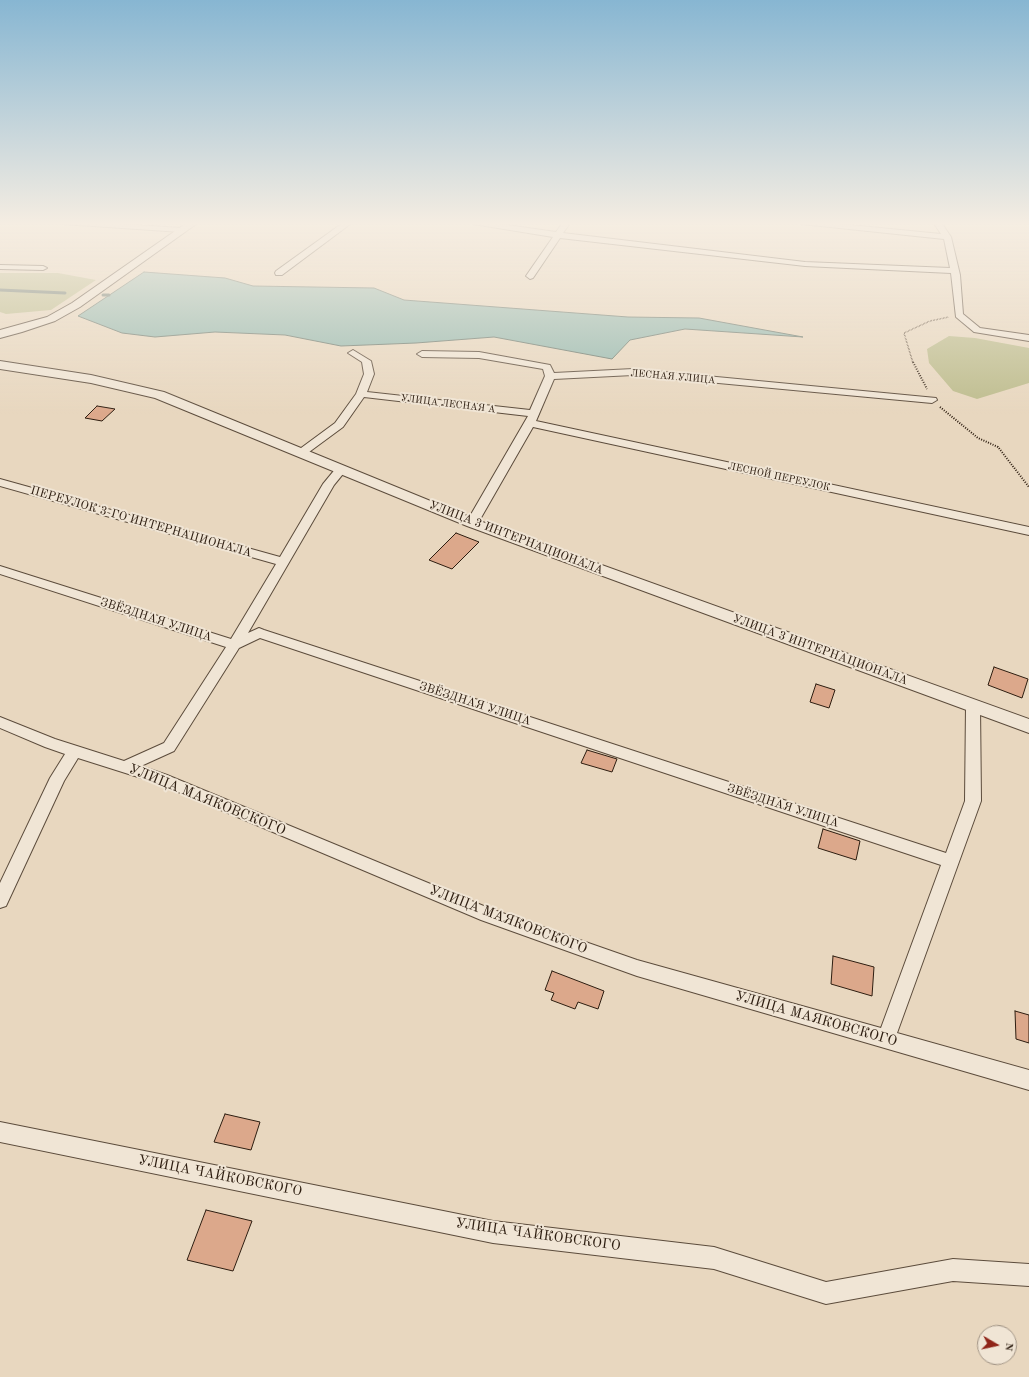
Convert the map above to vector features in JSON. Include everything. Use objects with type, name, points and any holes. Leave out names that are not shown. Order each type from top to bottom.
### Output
[{"type":"street","points":[[0,334],[18,330],[51,319],[76,305],[102,286]]},
{"type":"street","points":[[956,286],[959,315],[976,330],[1029,338]]},
{"type":"street","points":[[301,453],[339,425],[361,394],[369,374],[366,360],[353,353]]},
{"type":"street","points":[[422,354],[478,355],[547,367],[550,376],[532,419],[472,523]]},
{"type":"street","name":"УЛИЦА 3 ИНТЕРНАЦИОНАЛА","points":[[0,365],[91,379],[159,395],[472,523],[1029,726]]},
{"type":"street","name":"ЛЕСНАЯ УЛИЦА","points":[[550,376],[633,372],[932,400]]},
{"type":"street","name":"УЛИЦА ЛЕСНАЯ А","points":[[361,394],[532,419]]},
{"type":"street","name":"ЛЕСНОЙ ПЕРЕУЛОК","points":[[532,419],[1029,530]]},
{"type":"street","points":[[125,767],[169,747],[234,645],[329,484],[341,469]]},
{"type":"street","name":"ПЕРЕУЛОК 3-ГО ИНТЕРНАЦИОНАЛА","points":[[0,482],[282,562]]},
{"type":"street","name":"ЗВЁЗДНАЯ УЛИЦА","points":[[0,570],[234,645],[259,634],[950,861]]},
{"type":"street","points":[[886,1039],[973,801],[973,706]]},
{"type":"street","name":"УЛИЦА МАЯКОВСКОГО","points":[[0,722],[50,743],[162,779],[487,915],[637,968],[1029,1080]]},
{"type":"street","points":[[0,901],[58,778],[75,751]]},
{"type":"street","name":"УЛИЦА ЧАЙКОВСКОГО","points":[[0,1132],[493,1232],[714,1258],[826,1293],[953,1270],[1029,1275]]},
{"type":"path","points":[[959,315],[930,321],[904,333],[914,362],[932,400],[950,417],[978,438],[998,447],[1029,487]]},
{"type":"shaded area","points":[[0,286],[87,286],[51,310],[6,314],[0,312]]},
{"type":"shaded area","points":[[949,336],[975,338],[1029,348],[1029,383],[977,399],[953,391],[929,363],[927,349]]},
{"type":"water","points":[[123,286],[374,288],[404,300],[628,317],[699,318],[803,337],[685,329],[630,340],[612,359],[494,337],[416,343],[341,346],[285,335],[215,332],[155,337],[122,333],[78,316]]},
{"type":"building","points":[[97,406],[115,409],[102,421],[85,418]]},
{"type":"building","points":[[456,533],[479,542],[452,569],[429,560]]},
{"type":"building","points":[[994,667],[1028,679],[1022,698],[988,685]]},
{"type":"building","points":[[816,684],[835,690],[829,708],[810,702]]},
{"type":"building","points":[[587,750],[617,759],[612,772],[581,763]]},
{"type":"building","points":[[823,829],[860,841],[856,860],[818,848]]},
{"type":"building","points":[[833,956],[874,967],[872,996],[831,984]]},
{"type":"building","points":[[552,971],[604,991],[598,1009],[578,1002],[575,1009],[551,1000],[554,993],[545,990]]},
{"type":"building","points":[[1015,1011],[1029,1015],[1029,1043],[1016,1039]]},
{"type":"building","points":[[225,1114],[260,1122],[251,1150],[214,1142]]},
{"type":"building","points":[[206,1210],[252,1221],[233,1271],[187,1260]]},
{"type":"waterway","points":[[0,290],[65,293]]},
{"type":"waterway","points":[[103,295],[109,295]]}]
